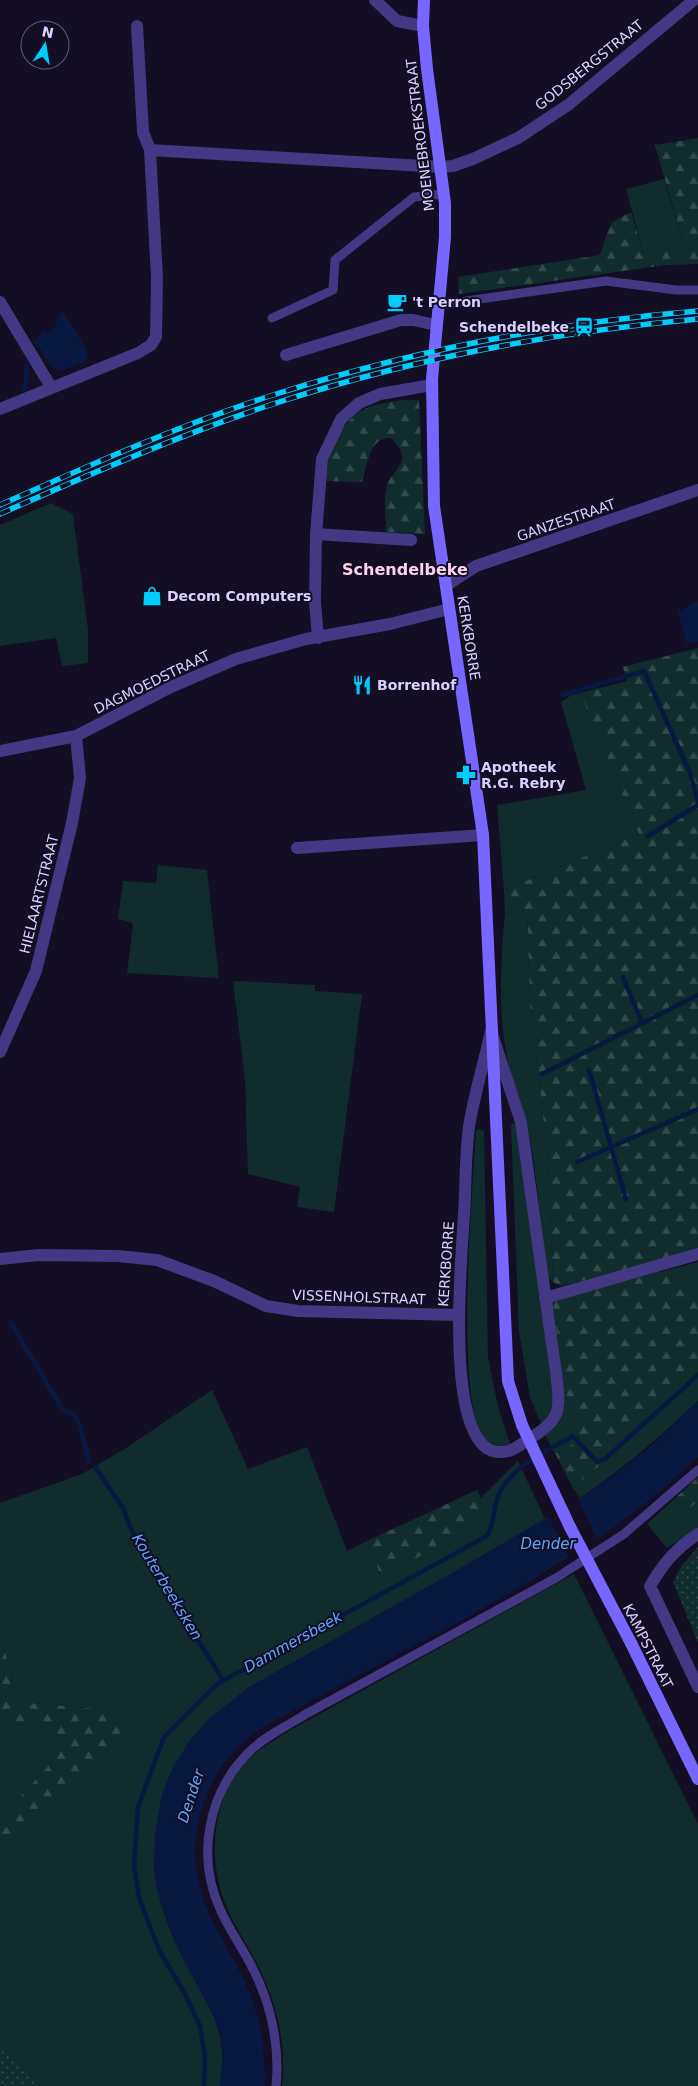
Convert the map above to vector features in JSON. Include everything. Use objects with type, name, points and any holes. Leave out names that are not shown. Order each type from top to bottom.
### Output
[{"type":"street","points":[[375,0],[397,21],[423,26]]},
{"type":"street","name":"MOENEBROEKSTRAAT","points":[[424,0],[423,26],[426,69],[442,167],[444,194],[445,237],[433,355]]},
{"type":"street","name":"GODSBERGSTRAAT","points":[[150,150],[442,167],[453,166],[473,160],[518,138],[568,105],[694,0]]},
{"type":"street","points":[[0,408],[138,353],[151,345],[156,337],[157,277],[150,150],[143,132],[137,26]]},
{"type":"street","points":[[0,302],[51,387]]},
{"type":"street","points":[[286,355],[401,320],[413,320],[436,325]]},
{"type":"street","name":"KERKBORRE","points":[[433,355],[434,506],[471,743],[483,835],[508,1381],[522,1425],[570,1527]]},
{"type":"street","points":[[318,638],[316,534],[322,459],[341,419],[360,403],[380,394],[432,385]]},
{"type":"street","name":"GANZESTRAAT","points":[[447,585],[476,566],[698,490]]},
{"type":"street","points":[[316,534],[411,540]]},
{"type":"street","name":"DAGMOEDSTRAAT","points":[[0,751],[76,736],[171,687],[236,659],[306,639],[390,624],[449,609]]},
{"type":"street","name":"HIELAARTSTRAAT","points":[[0,1052],[36,971],[72,823],[80,778],[76,736]]},
{"type":"street","points":[[297,848],[483,835]]},
{"type":"street","name":"KERKBORRE","points":[[491,1031],[521,1122],[559,1405],[556,1416],[547,1428],[512,1450],[493,1452],[480,1442],[469,1422],[460,1361],[458,1315],[469,1127],[491,1031]]},
{"type":"street","points":[[544,1298],[698,1254]]},
{"type":"street","name":"VISSENHOLSTRAAT","points":[[0,1258],[39,1255],[118,1256],[157,1260],[214,1281],[266,1306],[298,1312],[458,1315]]},
{"type":"street","name":"KAMPSTRAAT","points":[[570,1527],[631,1643],[698,1779]]},
{"type":"street","name":"KAMPSTRAAT","points":[[698,1534],[678,1548],[668,1559],[650,1586],[698,1687]]},
{"type":"lane","points":[[272,318],[333,290],[335,260],[414,197],[444,194]]},
{"type":"lane","points":[[438,305],[606,281],[676,290],[698,290]]},
{"type":"lane","points":[[276,2086],[276,2050],[272,2022],[264,1992],[253,1967],[220,1909],[209,1874],[208,1838],[211,1816],[224,1785],[236,1767],[250,1751],[299,1718],[445,1640],[563,1573],[624,1534],[698,1470]]},
{"type":"green space","points":[[698,138],[698,264],[666,265],[459,294],[458,277],[600,255],[611,224],[631,212],[643,252],[685,249],[655,145]]},
{"type":"green space","points":[[664,179],[685,249],[643,252],[626,189]]},
{"type":"green space","points":[[401,400],[419,400],[425,534],[386,532],[385,502],[387,485],[400,465],[402,458],[400,449],[391,438],[378,442],[373,447],[362,482],[324,481],[337,438],[350,420],[371,406]]},
{"type":"green space","points":[[51,503],[73,514],[88,630],[88,663],[62,666],[56,638],[0,646],[0,525]]},
{"type":"green space","points":[[698,648],[698,1250],[562,1286],[553,1282],[548,1159],[530,1002],[527,910],[505,914],[504,890],[639,834],[580,693],[627,681],[623,667]]},
{"type":"green space","points":[[580,693],[639,834],[504,890],[497,805],[586,790],[561,702],[570,696]]},
{"type":"green space","points":[[158,865],[207,870],[219,978],[127,973],[133,923],[118,919],[123,881],[156,883]]},
{"type":"green space","points":[[527,910],[530,1002],[548,1159],[553,1282],[547,1276],[528,1128],[507,1058],[502,1017],[501,975],[505,914]]},
{"type":"green space","points":[[233,981],[315,985],[315,991],[362,994],[334,1212],[297,1207],[300,1187],[248,1174],[245,1081]]},
{"type":"green space","points":[[512,1123],[518,1125],[554,1406],[543,1428],[530,1398],[519,1331]]},
{"type":"green space","points":[[479,1129],[484,1131],[488,1357],[498,1407],[511,1447],[497,1445],[484,1437],[475,1416],[470,1382],[467,1339],[469,1242],[476,1131]]},
{"type":"green space","points":[[698,1262],[698,1291],[671,1269]]},
{"type":"green space","points":[[671,1269],[698,1291],[698,1358],[606,1443],[615,1452],[573,1488],[555,1453],[580,1441],[566,1393],[553,1308],[556,1299]]},
{"type":"green space","points":[[556,1299],[553,1308],[566,1393],[580,1441],[555,1453],[544,1433],[557,1421],[547,1305]]},
{"type":"green space","points":[[698,1358],[698,1401],[641,1452],[580,1498],[573,1488],[614,1452],[605,1443]]},
{"type":"green space","points":[[212,1390],[248,1469],[307,1447],[347,1551],[367,1541],[381,1576],[478,1522],[481,1498],[518,1461],[545,1519],[246,1689],[154,1868],[164,1914],[172,1935],[208,2003],[219,2032],[222,2048],[220,2086],[41,2086],[0,2041],[0,1857],[56,1802],[125,1729],[120,1714],[98,1709],[18,1702],[0,1632],[0,1503],[82,1474],[123,1450]]},
{"type":"green space","points":[[698,1477],[698,1502],[685,1511],[674,1499]]},
{"type":"green space","points":[[477,1490],[481,1498],[478,1522],[455,1538],[381,1576],[367,1541]]},
{"type":"green space","points":[[674,1499],[685,1511],[698,1502],[698,1528],[667,1548],[647,1524]]},
{"type":"green space","points":[[698,1547],[698,1643],[673,1582],[682,1565]]},
{"type":"green space","points":[[574,1574],[698,1824],[698,2086],[282,2086],[283,2054],[274,2006],[263,1976],[227,1908],[220,1889],[216,1869],[216,1828],[220,1808],[227,1789],[251,1757],[292,1729]]},
{"type":"green space","points":[[0,1632],[18,1702],[98,1709],[120,1714],[125,1729],[119,1746],[56,1802],[0,1857],[0,1819],[60,1753],[58,1739],[54,1731],[27,1724],[0,1729]]},
{"type":"green space","points":[[29,1723],[54,1731],[58,1739],[60,1753],[0,1819],[0,1729],[11,1725]]},
{"type":"green space","points":[[0,2041],[41,2086],[0,2086]]},
{"type":"water","points":[[61,312],[64,313],[88,352],[85,362],[60,371],[49,364],[36,341],[43,332],[49,334],[52,332]]},
{"type":"water","points":[[698,602],[698,641],[687,644],[678,612]]},
{"type":"water","name":"Dender","points":[[698,1401],[698,1457],[631,1515],[573,1555],[498,1600],[260,1729],[229,1756],[213,1780],[198,1821],[195,1849],[196,1872],[208,1912],[237,1965],[254,2005],[263,2045],[265,2086],[220,2086],[223,2051],[217,2022],[181,1955],[167,1921],[157,1890],[154,1868],[155,1833],[162,1794],[173,1767],[190,1740],[210,1718],[246,1689],[442,1579],[574,1502],[610,1478],[652,1445]]},
{"type":"pier","points":[[577,1497],[598,1541],[570,1560],[547,1514]]},
{"type":"waterway","name":"Kouterbeeksken","points":[[25,389],[27,365]]},
{"type":"waterway","points":[[563,695],[644,671],[690,773],[698,801]]},
{"type":"waterway","points":[[648,836],[698,805]]},
{"type":"waterway","points":[[623,977],[642,1023]]},
{"type":"waterway","points":[[542,1074],[698,995]]},
{"type":"waterway","points":[[589,1070],[626,1199]]},
{"type":"waterway","points":[[577,1162],[698,1109]]},
{"type":"waterway","name":"Kouterbeeksken","points":[[11,1323],[63,1410],[75,1416],[79,1423],[89,1461]]},
{"type":"waterway","name":"Dammersbeek","points":[[204,2086],[205,2056],[200,2026],[184,1992],[160,1952],[139,1898],[134,1865],[138,1807],[164,1737],[217,1684],[487,1536],[490,1531],[498,1496],[504,1485],[511,1476],[530,1461],[573,1436],[597,1462],[606,1458],[698,1375]]},
{"type":"waterway","name":"Kouterbeeksken","points":[[95,1467],[123,1508],[141,1549],[223,1680]]},
{"type":"railway","points":[[0,505],[169,432],[273,395],[325,379],[430,352],[536,331],[644,316],[698,311]]},
{"type":"railway","points":[[0,514],[169,442],[238,416],[325,388],[483,349],[590,331],[698,319]]},
{"type":"place","name":"'t Perron","points":[[397,302]]},
{"type":"place","name":"Schendelbeke","points":[[584,327]]},
{"type":"place","name":"Decom Computers","points":[[152,596]]},
{"type":"place","name":"Borrenhof","points":[[362,685]]},
{"type":"place","name":"Apotheek R.G. Rebry","points":[[466,775]]},
{"type":"district","name":"Schendelbeke","points":[[405,569]]}]
